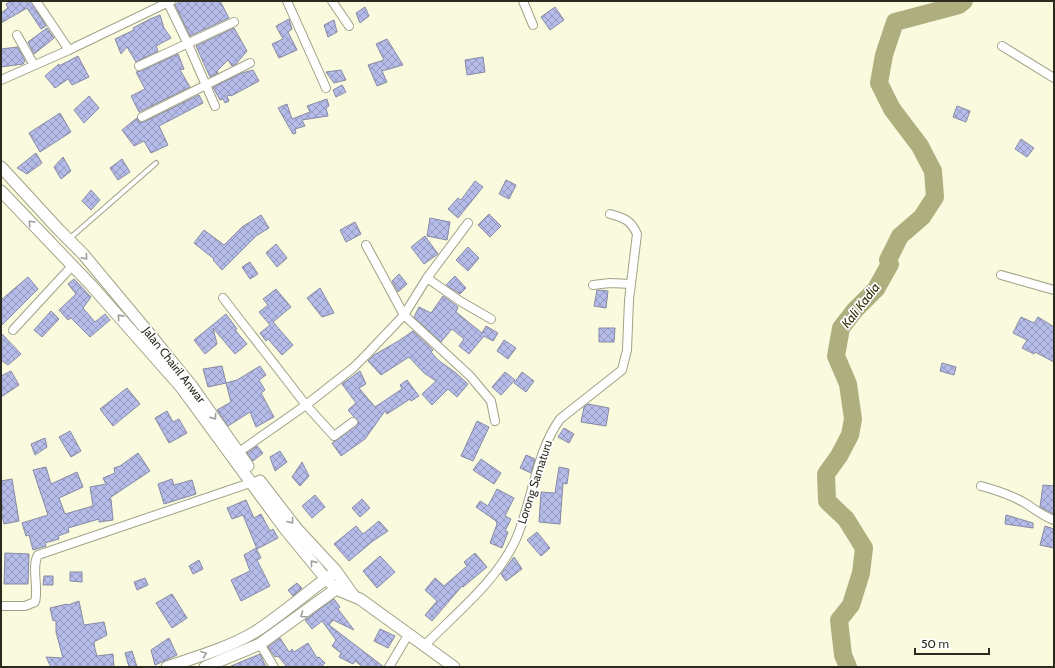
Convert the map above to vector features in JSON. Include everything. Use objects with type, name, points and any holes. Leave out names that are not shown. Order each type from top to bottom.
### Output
[{"type":"main road","name":"Jalan Chairil Anwar","points":[[1,167],[68,240],[83,254],[191,385],[239,452],[285,529],[326,579],[341,586],[454,667]]},
{"type":"main road","name":"Jalan Chairil Anwar","points":[[2,192],[73,265],[181,387],[255,481],[336,571],[341,586]]},
{"type":"main road","points":[[167,667],[219,649],[254,633],[299,601],[336,571]]},
{"type":"main road","points":[[205,667],[260,644],[341,586]]},
{"type":"street","points":[[36,1],[69,50]]},
{"type":"street","points":[[287,1],[326,88]]},
{"type":"street","points":[[332,1],[349,26]]},
{"type":"street","points":[[523,1],[533,25]]},
{"type":"street","points":[[1,80],[69,50],[169,2],[207,84],[215,106]]},
{"type":"street","points":[[139,66],[234,22]]},
{"type":"street","points":[[17,35],[34,65]]},
{"type":"street","points":[[1002,46],[1054,78]]},
{"type":"street","points":[[142,116],[250,63]]},
{"type":"street","name":"Lorong Samaturu","points":[[425,645],[466,604],[508,556],[517,537],[544,450],[554,427],[560,419],[622,370],[627,350],[631,284],[637,234],[633,225],[627,219],[610,214]]},
{"type":"street","points":[[239,452],[306,405],[353,368],[404,315],[428,278],[468,224]]},
{"type":"street","points":[[366,245],[404,315],[475,381],[491,401],[495,421]]},
{"type":"street","points":[[13,330],[73,265]]},
{"type":"street","points":[[1001,275],[1054,290]]},
{"type":"street","points":[[428,278],[460,301],[491,319]]},
{"type":"street","points":[[593,285],[610,283],[631,284]]},
{"type":"street","points":[[223,298],[306,405],[334,436],[353,422]]},
{"type":"street","points":[[1,606],[25,606],[35,602],[37,595],[36,563],[38,555],[255,481]]},
{"type":"street","points":[[981,486],[1018,499],[1038,513],[1054,520]]},
{"type":"street","points":[[389,667],[408,635]]},
{"type":"street","points":[[260,644],[274,667]]},
{"type":"lane","points":[[68,240],[156,163]]},
{"type":"building","points":[[11,1],[31,1],[46,26],[41,29],[27,8],[1,23],[1,13],[8,8],[6,4]]},
{"type":"building","points":[[180,1],[220,1],[229,18],[190,36],[175,5]]},
{"type":"building","points":[[365,7],[369,16],[360,23],[356,13]]},
{"type":"building","points":[[555,7],[564,20],[550,30],[541,17]]},
{"type":"building","points":[[160,15],[164,28],[171,38],[156,46],[158,51],[136,62],[127,47],[121,54],[115,39],[134,30],[133,28]]},
{"type":"building","points":[[289,19],[292,29],[288,32],[297,50],[279,58],[272,44],[283,39],[276,26]]},
{"type":"building","points":[[334,20],[337,32],[328,37],[324,25]]},
{"type":"building","points":[[47,28],[54,38],[34,54],[28,42]]},
{"type":"building","points":[[234,28],[247,51],[236,64],[232,66],[228,60],[217,71],[218,73],[210,77],[196,46]]},
{"type":"building","points":[[387,39],[403,65],[382,71],[387,82],[377,86],[368,65],[384,60],[376,44]]},
{"type":"building","points":[[18,47],[25,61],[23,64],[1,67],[1,49]]},
{"type":"building","points":[[178,54],[184,69],[180,70],[190,87],[139,112],[131,96],[145,89],[136,72]]},
{"type":"building","points":[[78,56],[89,77],[72,85],[68,79],[55,88],[45,76],[59,64],[59,66]]},
{"type":"building","points":[[483,57],[485,72],[467,75],[465,60]]},
{"type":"building","points":[[253,70],[259,81],[231,96],[227,96],[229,101],[225,103],[223,99],[220,100],[213,87],[242,73]]},
{"type":"building","points":[[341,70],[346,80],[334,83],[326,72]]},
{"type":"building","points":[[342,85],[346,92],[336,97],[333,90]]},
{"type":"building","points":[[199,95],[203,103],[159,126],[168,145],[151,153],[144,141],[134,146],[122,130],[137,118],[139,122],[144,122]]},
{"type":"building","points":[[89,96],[99,108],[84,123],[74,110]]},
{"type":"building","points":[[327,99],[329,106],[326,108],[328,116],[302,120],[305,126],[295,129],[296,133],[293,134],[278,108],[287,104],[292,119],[310,112],[307,106]]},
{"type":"building","points":[[957,106],[970,111],[966,122],[953,117]]},
{"type":"building","points":[[60,113],[71,132],[40,152],[29,133]]},
{"type":"building","points":[[1021,139],[1034,148],[1027,157],[1015,149]]},
{"type":"building","points":[[36,153],[42,163],[27,174],[17,168]]},
{"type":"building","points":[[63,157],[71,171],[61,179],[54,167]]},
{"type":"building","points":[[122,159],[130,172],[118,180],[110,168]]},
{"type":"building","points":[[506,180],[516,185],[509,199],[499,194]]},
{"type":"building","points":[[475,181],[483,187],[458,218],[448,209],[458,198],[461,200]]},
{"type":"building","points":[[91,190],[100,200],[91,210],[82,201]]},
{"type":"building","points":[[489,214],[501,226],[490,237],[478,225]]},
{"type":"building","points":[[261,215],[269,228],[256,236],[222,270],[213,260],[214,259],[194,243],[204,230],[224,245],[242,227]]},
{"type":"building","points":[[430,218],[450,222],[447,240],[427,236]]},
{"type":"building","points":[[355,222],[361,234],[346,242],[340,230]]},
{"type":"building","points":[[425,236],[438,254],[424,264],[411,247]]},
{"type":"building","points":[[276,244],[287,258],[277,267],[266,253]]},
{"type":"building","points":[[468,247],[479,258],[468,271],[456,260]]},
{"type":"building","points":[[250,262],[258,274],[250,279],[242,267]]},
{"type":"building","points":[[399,274],[407,284],[398,292],[392,281]]},
{"type":"building","points":[[455,276],[466,288],[460,294],[446,285]]},
{"type":"building","points":[[28,277],[38,289],[1,326],[1,300]]},
{"type":"building","points":[[74,279],[91,297],[83,308],[95,322],[105,314],[110,320],[90,337],[71,318],[68,320],[59,310],[76,294],[68,284]]},
{"type":"building","points":[[320,288],[334,313],[322,317],[307,298]]},
{"type":"building","points":[[276,289],[291,307],[273,322],[293,345],[282,355],[268,339],[266,341],[260,333],[270,325],[259,312],[268,305],[263,299]]},
{"type":"building","points":[[597,290],[608,291],[606,308],[594,306]]},
{"type":"building","points":[[443,296],[458,307],[456,312],[482,333],[486,326],[498,333],[493,341],[484,336],[469,354],[459,346],[464,339],[452,329],[441,342],[414,317],[419,307],[431,313]]},
{"type":"building","points":[[51,311],[59,319],[42,337],[34,330]]},
{"type":"building","points":[[226,314],[237,329],[235,330],[247,344],[235,354],[213,328],[217,344],[205,354],[194,340]]},
{"type":"building","points":[[1021,317],[1034,323],[1038,317],[1054,327],[1054,362],[1035,352],[1034,354],[1022,348],[1027,340],[1013,333]]},
{"type":"building","points":[[599,328],[615,328],[614,342],[599,342]]},
{"type":"building","points":[[413,331],[433,350],[431,352],[438,360],[468,384],[457,397],[448,389],[432,405],[422,394],[436,381],[424,373],[409,357],[381,375],[368,361],[374,355]]},
{"type":"building","points":[[1,333],[21,354],[8,365],[1,360]]},
{"type":"building","points":[[504,340],[516,348],[508,359],[497,351]]},
{"type":"building","points":[[942,363],[956,367],[954,375],[940,371]]},
{"type":"building","points":[[222,366],[226,383],[208,387],[203,369]]},
{"type":"building","points":[[260,366],[266,375],[259,380],[265,390],[261,393],[274,417],[256,427],[250,412],[228,426],[217,410],[231,402],[226,383],[237,380]]},
{"type":"building","points":[[11,371],[19,385],[1,397],[1,376]]},
{"type":"building","points":[[360,371],[366,384],[359,388],[375,407],[402,389],[400,385],[407,380],[419,396],[411,401],[410,399],[387,414],[385,411],[365,439],[341,456],[332,443],[359,423],[348,410],[356,403],[342,384]]},
{"type":"building","points":[[505,372],[515,380],[501,395],[492,387]]},
{"type":"building","points":[[522,372],[534,381],[526,392],[514,383]]},
{"type":"building","points":[[127,388],[140,404],[113,426],[100,409]]},
{"type":"building","points":[[588,404],[609,408],[606,426],[581,422],[584,407]]},
{"type":"building","points":[[167,411],[173,422],[179,419],[187,433],[169,443],[155,418]]},
{"type":"building","points":[[477,421],[489,427],[473,461],[461,456]]},
{"type":"building","points":[[564,428],[574,434],[569,443],[558,437]]},
{"type":"building","points":[[70,431],[81,451],[71,457],[59,437]]},
{"type":"building","points":[[45,438],[47,447],[35,455],[31,444]]},
{"type":"building","points":[[257,446],[263,453],[253,461],[247,453]]},
{"type":"building","points":[[280,451],[287,462],[275,471],[270,457]]},
{"type":"building","points":[[138,453],[150,471],[111,497],[109,500],[111,499],[113,520],[99,522],[99,519],[68,528],[69,532],[58,536],[59,539],[45,543],[46,546],[33,550],[29,535],[26,536],[22,523],[48,515],[33,470],[46,467],[51,484],[77,472],[83,487],[59,498],[65,514],[93,506],[90,487],[106,484],[103,478],[115,473],[114,468],[120,466]]},
{"type":"building","points":[[526,455],[535,459],[531,473],[520,468]]},
{"type":"building","points":[[481,459],[501,473],[494,484],[473,470]]},
{"type":"building","points":[[302,462],[309,476],[300,486],[292,477]]},
{"type":"building","points":[[559,467],[569,469],[567,484],[563,483],[560,524],[539,522],[541,492],[555,493]]},
{"type":"building","points":[[12,479],[19,521],[4,524],[1,511],[3,510],[1,481]]},
{"type":"building","points":[[172,479],[174,485],[192,480],[196,494],[164,504],[158,484]]},
{"type":"building","points":[[1043,485],[1054,486],[1054,514],[1040,507]]},
{"type":"building","points":[[497,489],[514,498],[505,516],[511,519],[505,531],[508,532],[502,548],[490,543],[497,524],[496,521],[476,507],[480,501],[488,506]]},
{"type":"building","points":[[315,495],[325,507],[312,518],[302,506]]},
{"type":"building","points":[[362,499],[370,508],[360,517],[352,508]]},
{"type":"building","points":[[246,500],[254,518],[261,514],[270,531],[273,529],[278,538],[257,549],[243,515],[232,519],[227,508]]},
{"type":"building","points":[[1006,515],[1033,523],[1033,528],[1005,524]]},
{"type":"building","points":[[379,521],[388,531],[373,541],[349,561],[334,544],[356,526],[363,534]]},
{"type":"building","points":[[1045,526],[1054,529],[1054,548],[1040,545]]},
{"type":"building","points":[[537,532],[550,548],[541,556],[527,540]]},
{"type":"building","points":[[256,548],[261,558],[257,560],[270,586],[241,601],[231,580],[250,571],[244,555]]},
{"type":"building","points":[[5,553],[29,554],[28,584],[4,584]]},
{"type":"building","points":[[475,553],[487,567],[463,587],[462,586],[432,621],[425,615],[437,601],[425,590],[435,578],[444,586],[467,566],[464,562]]},
{"type":"building","points":[[380,556],[395,572],[377,588],[363,571]]},
{"type":"building","points":[[514,557],[522,569],[506,581],[501,574]]},
{"type":"building","points":[[199,560],[203,569],[193,574],[189,566]]},
{"type":"building","points":[[70,572],[82,572],[82,582],[70,581]]},
{"type":"building","points":[[44,576],[53,576],[53,585],[43,585]]},
{"type":"building","points":[[145,578],[148,585],[137,590],[134,582]]},
{"type":"building","points":[[297,583],[302,588],[293,596],[288,590]]},
{"type":"building","points":[[172,594],[187,618],[172,628],[156,603]]},
{"type":"building","points":[[334,599],[340,607],[338,609],[354,630],[333,620],[329,625],[384,667],[363,667],[355,661],[353,664],[339,657],[341,653],[332,646],[336,640],[322,621],[312,629],[305,620]]},
{"type":"building","points":[[79,601],[84,625],[104,622],[107,635],[94,642],[95,649],[97,656],[113,654],[114,667],[51,667],[46,657],[63,658],[56,632],[56,620],[53,621],[50,608],[68,605]]},
{"type":"building","points":[[380,629],[395,636],[388,648],[374,641]]},
{"type":"building","points":[[169,638],[177,655],[155,665],[151,650]]},
{"type":"building","points":[[280,638],[289,652],[292,649],[294,652],[308,643],[317,658],[319,657],[325,663],[321,667],[287,667],[278,656],[275,657],[268,647]]},
{"type":"building","points":[[132,651],[137,667],[129,667],[125,653]]},
{"type":"building","points":[[260,654],[266,667],[231,667],[231,666]]},
{"type":"waterway","name":"Kali Kadia","points":[[848,667],[843,655],[839,620],[851,605],[861,573],[864,548],[846,519],[827,501],[826,474],[839,456],[850,435],[853,419],[848,384],[836,356],[841,328],[855,310],[876,289],[890,264],[888,260],[900,236],[922,217],[935,197],[933,171],[920,146],[892,109],[879,83],[884,55],[895,22],[959,5],[964,1]]}]
